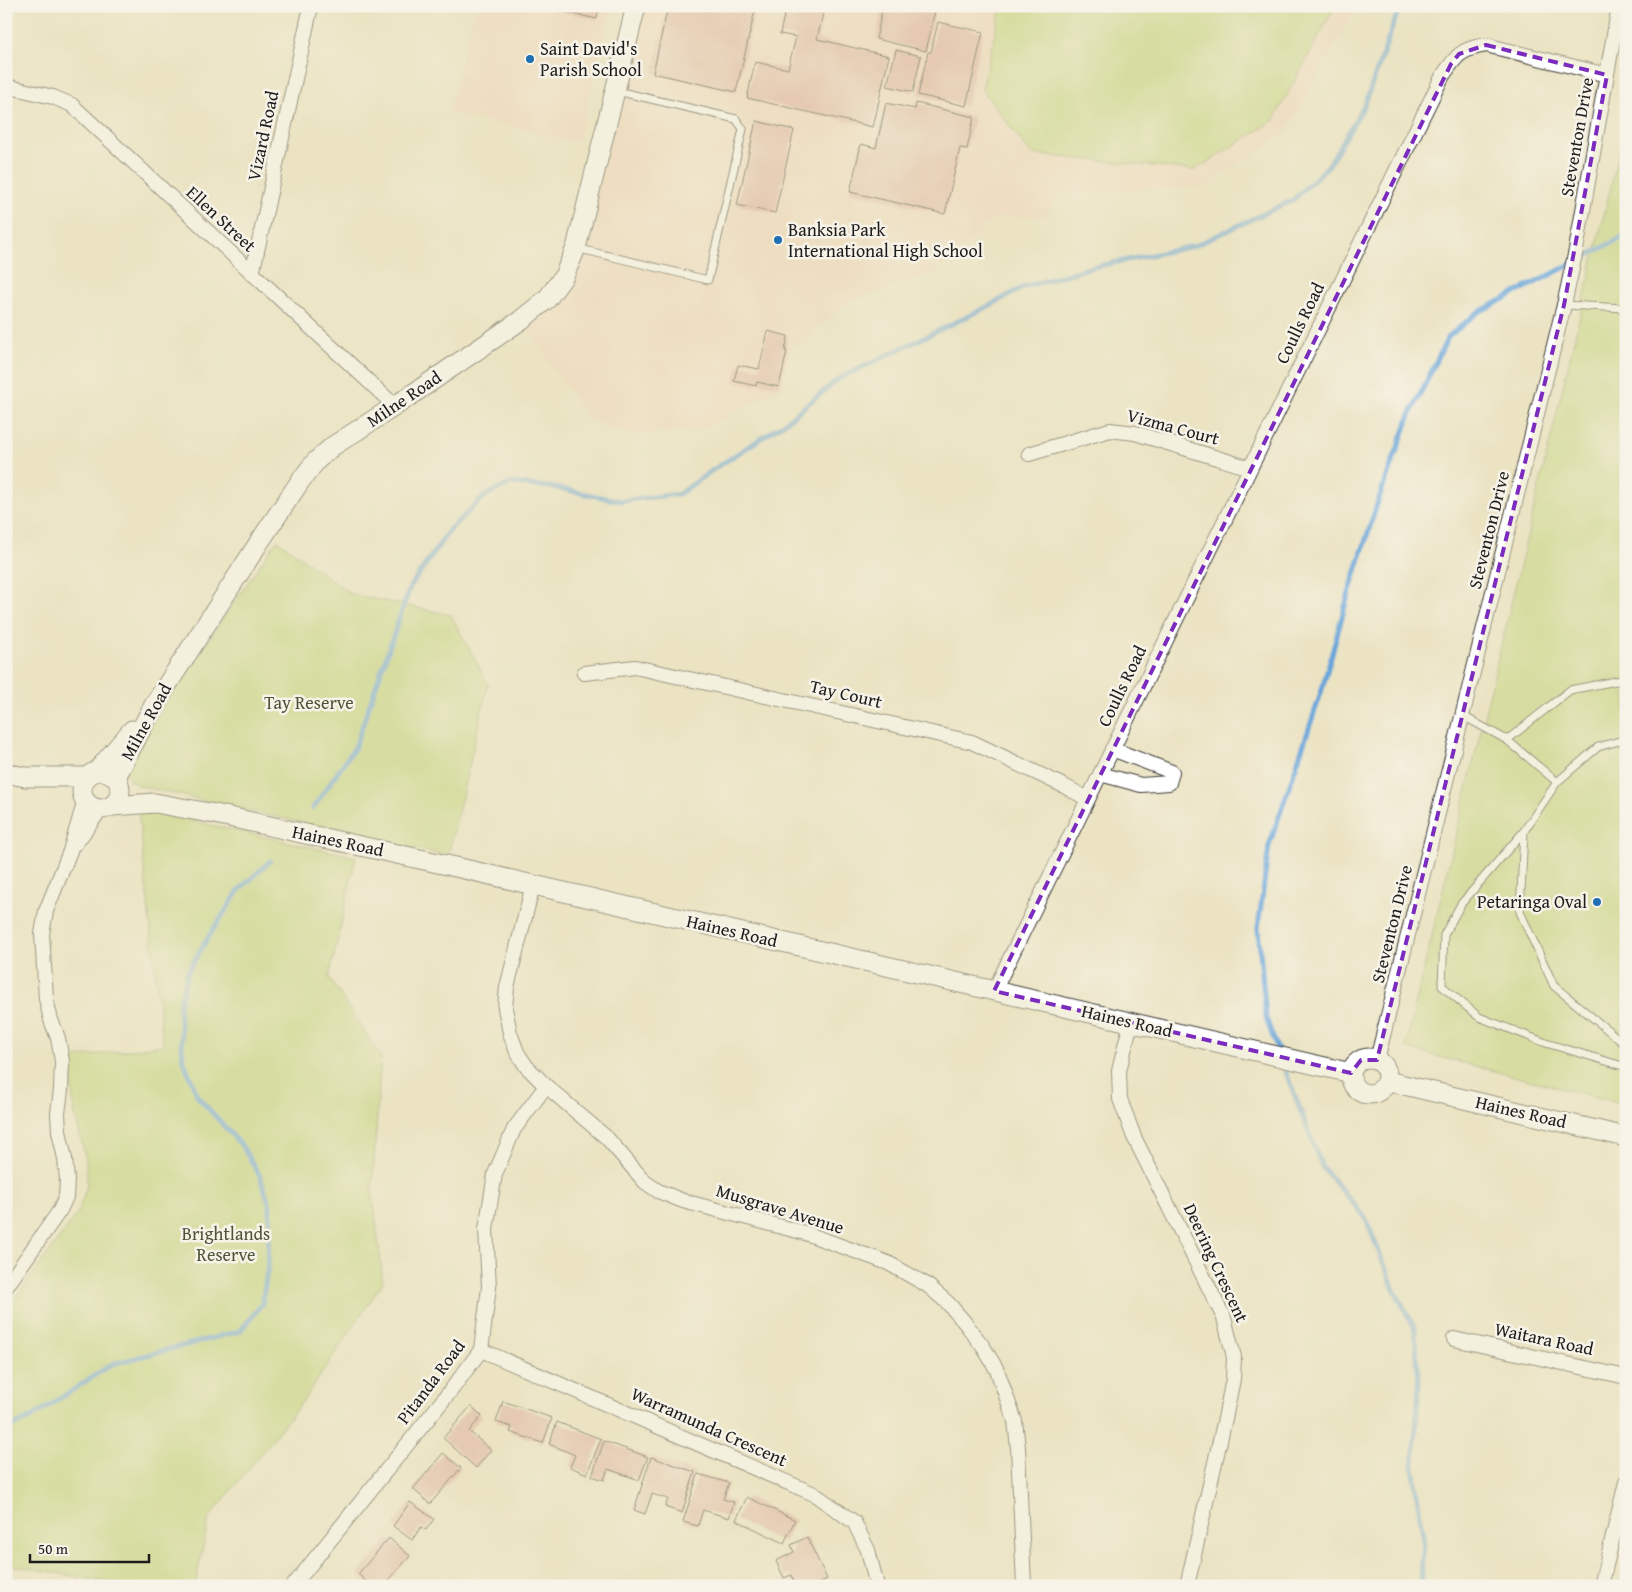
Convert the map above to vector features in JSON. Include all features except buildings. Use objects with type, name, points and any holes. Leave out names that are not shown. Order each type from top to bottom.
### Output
[{"type":"main road","name":"Milne Road","points":[[94,793],[119,796],[120,789],[117,780],[154,705],[260,540],[316,461],[333,446],[521,320],[547,299],[564,276],[576,248],[636,6]]},
{"type":"main road","points":[[94,793],[154,705]]},
{"type":"main road","points":[[94,793],[111,772],[117,780],[155,803]]},
{"type":"main road","name":"Haines Road","points":[[6,773],[94,793],[215,814],[533,885],[1351,1074]]},
{"type":"main road","points":[[1366,1058],[1377,1060],[1386,1069],[1387,1081],[1384,1087],[1374,1094],[1362,1094],[1353,1085],[1351,1074],[1356,1063],[1361,1060],[1366,1058]]},
{"type":"main road","name":"Haines Road","points":[[1387,1081],[1626,1137]]},
{"type":"street","name":"Vizard Road","points":[[252,274],[311,6]]},
{"type":"street","name":"Steventon Drive","points":[[1377,1060],[1564,305],[1576,250],[1619,6]]},
{"type":"street","name":"Coulls Road","points":[[994,991],[1442,77],[1459,54],[1472,47],[1486,45],[1607,75]]},
{"type":"street","name":"Ellen Street","points":[[6,86],[53,97],[72,105],[395,406]]},
{"type":"street","name":"Vizma Court","points":[[1029,454],[1110,430],[1135,433],[1250,468]]},
{"type":"street","name":"Tay Court","points":[[584,673],[635,666],[972,742],[1088,799]]},
{"type":"street","name":"Coulls Road","points":[[1100,774],[1141,785],[1168,783],[1172,772],[1112,749]]},
{"type":"street","points":[[6,1287],[60,1210],[66,1197],[65,1159],[59,1131],[58,1113],[62,1061],[58,1038],[46,999],[42,934],[46,911],[94,793]]},
{"type":"street","name":"Musgrave Avenue","points":[[533,885],[507,986],[505,1008],[510,1033],[517,1052],[526,1066],[546,1086],[607,1138],[645,1182],[658,1191],[683,1201],[805,1233],[888,1263],[927,1285],[948,1303],[984,1348],[1002,1385],[1015,1421],[1018,1448],[1024,1586]]},
{"type":"street","name":"Deering Crescent","points":[[1131,1022],[1119,1071],[1120,1099],[1134,1138],[1224,1318],[1234,1357],[1233,1379],[1226,1414],[1187,1586]]},
{"type":"street","name":"Pitanda Road","points":[[293,1586],[452,1389],[481,1350],[489,1287],[486,1229],[495,1174],[514,1129],[546,1086]]},
{"type":"street","name":"Waitara Road","points":[[1454,1339],[1626,1377]]},
{"type":"street","name":"Warramunda Crescent","points":[[481,1350],[814,1494],[854,1522],[868,1550],[877,1586]]},
{"type":"street","points":[[1601,1586],[1626,1482]]},
{"type":"lane","points":[[576,248],[708,280],[743,129],[736,119],[615,91]]},
{"type":"lane","points":[[1564,305],[1626,308]]},
{"type":"lane","points":[[1507,740],[1570,690],[1626,678]]},
{"type":"lane","points":[[1463,716],[1507,740],[1557,782]]},
{"type":"lane","points":[[1626,739],[1598,747],[1557,782],[1524,832],[1461,904],[1444,935],[1442,986],[1480,1017],[1546,1043],[1626,1067]]},
{"type":"lane","points":[[1524,832],[1520,912],[1554,986],[1626,1045]]},
{"type":"highlighted area","points":[[1486,45],[1607,75],[1564,305],[1377,1060],[1361,1060],[1351,1073],[994,991],[1451,64],[1459,54]]},
{"type":"shaded area","name":"Saint David's Parish School","points":[[475,6],[611,6],[578,143],[449,112]]},
{"type":"shaded area","name":"Banksia Park International High School","points":[[645,6],[1357,6],[1286,132],[1205,186],[1058,194],[1046,216],[995,217],[942,270],[850,302],[789,350],[782,387],[698,431],[630,434],[588,421],[528,328],[554,306],[571,285],[579,263]]},
{"type":"green space","points":[[1001,6],[1335,6],[1273,121],[1195,170],[1031,154],[982,89]]},
{"type":"green space","points":[[1626,123],[1626,1105],[1405,1048]]},
{"type":"green space","name":"Tay Reserve","points":[[277,540],[351,594],[451,615],[488,684],[448,856],[140,786],[129,780],[125,769],[129,757]]},
{"type":"green space","name":"Brightlands Reserve","points":[[138,809],[356,857],[329,978],[381,1057],[372,1189],[383,1282],[306,1397],[209,1518],[195,1586],[129,1586],[6,1564],[6,1311],[77,1214],[87,1186],[86,1160],[75,1115],[71,1085],[73,1058],[163,1045]]},
{"type":"waterway","points":[[313,808],[355,747],[410,587],[450,529],[486,495],[511,483],[557,488],[620,501],[679,494],[783,424],[840,378],[985,308],[1024,287],[1089,268],[1194,246],[1293,200],[1328,166],[1365,104],[1400,6]]},
{"type":"waterway","points":[[1278,1051],[1266,1018],[1258,928],[1269,846],[1321,693],[1345,606],[1379,498],[1410,415],[1448,337],[1477,313],[1621,238],[1626,232]]},
{"type":"waterway","points":[[6,1429],[32,1417],[112,1364],[240,1331],[262,1304],[268,1265],[270,1206],[260,1176],[242,1146],[198,1097],[183,1059],[179,1006],[188,971],[209,936],[239,890],[270,861]]},
{"type":"waterway","points":[[1282,1062],[1322,1167],[1365,1217],[1394,1289],[1415,1329],[1419,1386],[1413,1467],[1424,1543],[1420,1586]]},
{"type":"place","name":"Saint David's Parish School","points":[[530,59]]},
{"type":"place","name":"Banksia Park International High School","points":[[778,240]]},
{"type":"place","name":"Petaringa Oval","points":[[1597,902]]}]
